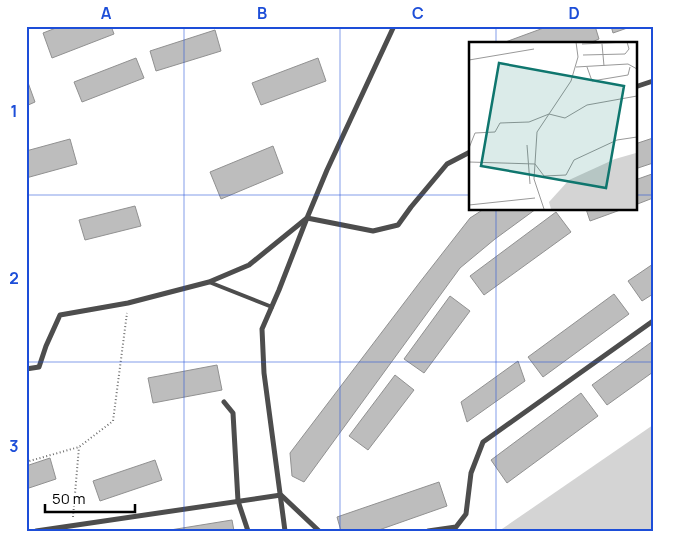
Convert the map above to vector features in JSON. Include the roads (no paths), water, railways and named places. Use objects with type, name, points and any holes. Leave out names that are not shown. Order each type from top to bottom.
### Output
[{"type":"street","points":[[285,531],[264,373],[262,329],[327,170],[394,26]]},
{"type":"street","points":[[636,87],[653,81]]},
{"type":"street","points":[[307,218],[373,231],[398,225],[447,164],[469,153]]},
{"type":"street","points":[[26,369],[39,367],[60,315],[128,303],[209,282],[249,265],[307,218]]},
{"type":"street","points":[[428,531],[456,527],[466,514],[471,473],[483,442],[653,321]]},
{"type":"street","points":[[224,402],[233,413],[238,501],[248,531]]},
{"type":"street","points":[[36,531],[281,494]]},
{"type":"street","points":[[281,494],[319,531]]},
{"type":"lane","points":[[209,282],[272,307]]}]
